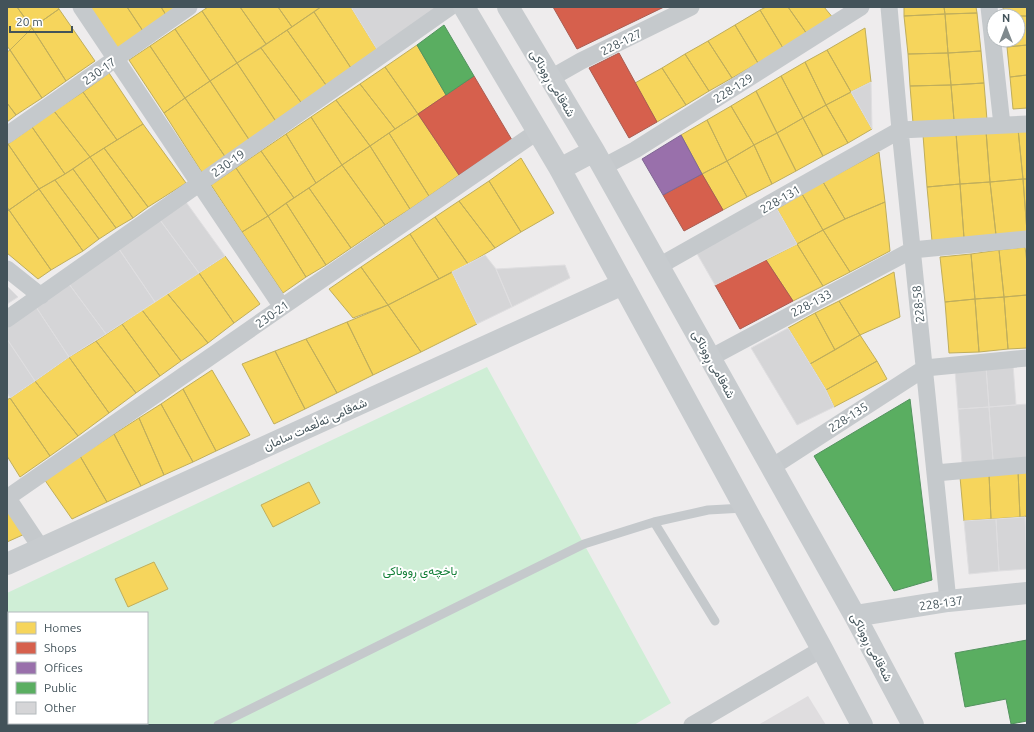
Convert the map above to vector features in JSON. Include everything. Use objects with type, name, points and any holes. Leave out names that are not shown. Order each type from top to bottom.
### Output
[{"type":"main road","points":[[464,7],[560,168],[862,725]]},
{"type":"main road","name":"شەقامی ڕووناکی","points":[[508,7],[659,266],[855,616],[913,725]]},
{"type":"main road","points":[[560,168],[598,159]]},
{"type":"main road","name":"شەقامی تەڵعەت سامان","points":[[7,564],[623,284]]},
{"type":"main road","name":"228-137","points":[[855,616],[948,601],[1027,593]]},
{"type":"street","points":[[81,7],[282,307]]},
{"type":"street","name":"230-17","points":[[7,135],[189,7]]},
{"type":"street","name":"230-19","points":[[7,319],[450,7]]},
{"type":"street","name":"228-127","points":[[550,78],[581,61],[692,7]]},
{"type":"street","name":"228-129","points":[[598,159],[635,150],[861,7]]},
{"type":"street","name":"228-58","points":[[889,7],[900,130],[948,601]]},
{"type":"street","points":[[989,7],[1002,125]]},
{"type":"street","points":[[900,130],[1027,124]]},
{"type":"street","name":"228-131","points":[[659,266],[900,130]]},
{"type":"street","name":"230-21","points":[[7,498],[538,131]]},
{"type":"street","points":[[912,250],[1027,239]]},
{"type":"street","name":"228-133","points":[[710,358],[744,338],[912,250]]},
{"type":"street","points":[[7,269],[41,296]]},
{"type":"street","points":[[925,368],[1027,358]]},
{"type":"street","name":"228-135","points":[[772,467],[925,368]]},
{"type":"street","points":[[935,473],[1027,465]]},
{"type":"street","points":[[7,498],[41,548]]},
{"type":"street","points":[[692,725],[822,649]]},
{"type":"lane","points":[[218,725],[584,544],[654,522],[708,510],[745,508]]},
{"type":"lane","points":[[654,522],[715,621]]},
{"type":"shaded area","points":[[808,696],[826,725],[758,725]]},
{"type":"green space","name":"باخچەی ڕووناکی","points":[[487,367],[671,703],[634,725],[7,725],[7,593]]},
{"type":"building: Homes","points":[[7,7],[17,7],[32,28],[10,50],[7,46]]},
{"type":"building: Homes","points":[[17,7],[58,7],[59,9],[32,28]]},
{"type":"building: Homes","points":[[90,7],[127,7],[143,31],[117,50]]},
{"type":"building: Homes","points":[[127,7],[161,7],[166,15],[143,31]]},
{"type":"building: Homes","points":[[161,7],[178,7],[166,15]]},
{"type":"building: Homes","points":[[208,7],[240,7],[266,44],[237,63],[202,11]]},
{"type":"building: Homes","points":[[240,7],[278,7],[292,27],[266,44]]},
{"type":"building: Homes","points":[[278,7],[318,7],[319,8],[292,27]]},
{"type":"building: Homes","points":[[321,7],[351,7],[378,51],[351,68],[314,12]]},
{"type":"building: Homes","points":[[766,7],[788,7],[807,34],[783,48],[760,10]]},
{"type":"building: Homes","points":[[788,7],[824,7],[834,19],[807,34]]},
{"type":"building: Homes","points":[[904,7],[944,7],[945,14],[904,16]]},
{"type":"building: Homes","points":[[944,7],[976,7],[977,13],[945,14]]},
{"type":"building: Homes","points":[[1027,7],[1027,16],[1026,8],[1003,8]]},
{"type":"building: Homes","points":[[59,9],[95,61],[66,81],[32,28]]},
{"type":"building: Homes","points":[[760,10],[783,48],[758,63],[735,25]]},
{"type":"building: Homes","points":[[202,11],[237,63],[210,81],[175,29]]},
{"type":"building: Homes","points":[[314,12],[351,68],[326,85],[287,30]]},
{"type":"building: Homes","points":[[977,13],[981,51],[948,53],[945,14]]},
{"type":"building: Homes","points":[[945,14],[948,53],[908,54],[904,16]]},
{"type":"building: Homes","points":[[1026,16],[1027,16],[1026,45]]},
{"type":"building: Homes","points":[[735,25],[758,63],[732,78],[708,41]]},
{"type":"building: Homes","points":[[32,28],[66,81],[42,98],[10,50]]},
{"type":"building: Homes","points":[[865,28],[871,82],[851,92],[827,50]]},
{"type":"building: Homes","points":[[175,29],[210,81],[185,98],[150,46]]},
{"type":"building: Homes","points":[[287,30],[326,85],[303,105],[261,48]]},
{"type":"building: Homes","points":[[708,41],[732,78],[709,91],[685,54]]},
{"type":"building: Homes","points":[[417,45],[446,95],[418,114],[385,67]]},
{"type":"building: Homes","points":[[1026,45],[1027,75],[1010,77],[1007,48],[1026,48]]},
{"type":"building: Homes","points":[[150,46],[185,98],[164,113],[129,60]]},
{"type":"building: Homes","points":[[261,48],[303,105],[277,123],[237,63]]},
{"type":"building: Homes","points":[[10,50],[42,98],[16,115],[7,103],[7,52]]},
{"type":"building: Homes","points":[[827,50],[851,92],[826,105],[805,62]]},
{"type":"building: Homes","points":[[981,51],[984,83],[951,85],[948,53]]},
{"type":"building: Homes","points":[[948,53],[951,85],[910,86],[908,54]]},
{"type":"building: Homes","points":[[685,54],[709,91],[686,105],[662,68]]},
{"type":"building: Homes","points":[[805,62],[826,105],[803,118],[781,76]]},
{"type":"building: Homes","points":[[237,63],[277,123],[250,141],[210,81]]},
{"type":"building: Homes","points":[[385,67],[418,114],[395,129],[360,84]]},
{"type":"building: Homes","points":[[662,68],[686,105],[657,122],[635,83]]},
{"type":"building: Homes","points":[[109,73],[143,124],[117,140],[83,92]]},
{"type":"building: Homes","points":[[1027,75],[1027,108],[1013,109],[1010,77]]},
{"type":"building: Homes","points":[[781,76],[803,118],[777,133],[756,91]]},
{"type":"building: Homes","points":[[210,81],[250,141],[226,158],[185,98]]},
{"type":"building: Homes","points":[[984,83],[987,120],[954,120],[951,85]]},
{"type":"building: Homes","points":[[360,84],[395,129],[370,146],[336,100]]},
{"type":"building: Homes","points":[[951,85],[954,120],[913,123],[910,86]]},
{"type":"building: Homes","points":[[756,91],[777,133],[754,145],[731,106]]},
{"type":"building: Homes","points":[[83,92],[117,140],[90,157],[54,111]]},
{"type":"building: Homes","points":[[851,92],[872,129],[848,143],[826,105]]},
{"type":"building: Homes","points":[[185,98],[226,158],[203,174],[164,113]]},
{"type":"building: Homes","points":[[336,100],[370,146],[342,165],[311,117]]},
{"type":"building: Homes","points":[[7,103],[16,115],[7,122]]},
{"type":"building: Homes","points":[[826,105],[848,143],[823,156],[803,118]]},
{"type":"building: Homes","points":[[731,106],[754,145],[727,161],[707,120]]},
{"type":"building: Homes","points":[[54,111],[90,157],[65,174],[32,127]]},
{"type":"building: Homes","points":[[418,114],[459,175],[429,196],[389,133]]},
{"type":"building: Homes","points":[[311,117],[342,165],[316,183],[286,134]]},
{"type":"building: Homes","points":[[803,118],[823,156],[796,171],[777,133]]},
{"type":"building: Homes","points":[[707,120],[727,161],[702,174],[681,135]]},
{"type":"building: Homes","points":[[143,124],[186,183],[148,207],[104,148]]},
{"type":"building: Homes","points":[[32,127],[65,174],[39,189],[8,144]]},
{"type":"building: Homes","points":[[1018,129],[1023,179],[990,182],[986,131]]},
{"type":"building: Homes","points":[[1018,129],[1027,129],[1027,179],[1023,179]]},
{"type":"building: Homes","points":[[986,131],[990,182],[960,184],[956,133]]},
{"type":"building: Homes","points":[[389,133],[429,196],[410,209],[370,146]]},
{"type":"building: Homes","points":[[777,133],[796,171],[772,184],[754,145]]},
{"type":"building: Homes","points":[[956,133],[960,184],[927,187],[923,135]]},
{"type":"building: Homes","points":[[286,134],[316,183],[294,198],[261,151]]},
{"type":"building: Homes","points":[[8,144],[39,189],[9,210],[7,207]]},
{"type":"building: Homes","points":[[754,145],[772,184],[747,197],[727,161]]},
{"type":"building: Homes","points":[[370,146],[410,209],[385,225],[342,165]]},
{"type":"building: Homes","points":[[104,148],[148,207],[133,218],[90,157]]},
{"type":"building: Homes","points":[[261,151],[294,198],[268,216],[236,168]]},
{"type":"building: Homes","points":[[879,152],[885,202],[845,219],[823,182]]},
{"type":"building: Homes","points":[[90,157],[133,218],[116,228],[73,169]]},
{"type":"building: Homes","points":[[521,158],[554,213],[521,232],[489,181]]},
{"type":"building: Homes","points":[[727,161],[747,197],[723,210],[702,174]]},
{"type":"building: Homes","points":[[342,165],[385,225],[351,248],[309,188]]},
{"type":"building: Homes","points":[[236,168],[268,216],[242,232],[211,185]]},
{"type":"building: Homes","points":[[73,169],[116,228],[99,239],[55,180]]},
{"type":"building: Homes","points":[[1023,179],[1027,232],[996,235],[990,182]]},
{"type":"building: Homes","points":[[1023,179],[1027,179],[1027,232]]},
{"type":"building: Homes","points":[[55,180],[99,239],[83,251],[39,189]]},
{"type":"building: Homes","points":[[489,181],[521,232],[495,248],[459,201]]},
{"type":"building: Homes","points":[[823,182],[845,219],[823,230],[802,194]]},
{"type":"building: Homes","points":[[990,182],[996,235],[964,238],[960,184]]},
{"type":"building: Homes","points":[[960,184],[964,238],[932,241],[927,187]]},
{"type":"building: Homes","points":[[309,188],[351,248],[326,265],[286,203]]},
{"type":"building: Homes","points":[[39,189],[83,251],[51,270],[9,210]]},
{"type":"building: Homes","points":[[802,194],[823,230],[797,244],[777,209]]},
{"type":"building: Homes","points":[[459,201],[495,248],[468,264],[435,217]]},
{"type":"building: Homes","points":[[885,202],[890,251],[850,272],[823,230]]},
{"type":"building: Homes","points":[[286,203],[326,265],[306,277],[268,216]]},
{"type":"building: Homes","points":[[9,210],[51,270],[38,279],[7,253],[7,212]]},
{"type":"building: Homes","points":[[268,216],[306,277],[283,293],[242,232]]},
{"type":"building: Homes","points":[[435,217],[468,264],[439,279],[410,234]]},
{"type":"building: Homes","points":[[823,230],[850,272],[823,286],[797,244]]},
{"type":"building: Homes","points":[[410,234],[439,279],[388,305],[361,267]]},
{"type":"building: Homes","points":[[797,244],[823,286],[793,301],[766,260]]},
{"type":"building: Homes","points":[[1025,247],[1027,263],[1027,295],[1004,297],[999,250]]},
{"type":"building: Homes","points":[[999,250],[1004,297],[975,299],[971,254]]},
{"type":"building: Homes","points":[[971,254],[975,299],[945,302],[940,257]]},
{"type":"building: Homes","points":[[225,256],[260,304],[234,323],[199,273]]},
{"type":"building: Homes","points":[[361,267],[388,305],[353,318],[329,289]]},
{"type":"building: Homes","points":[[452,272],[477,324],[421,352],[388,305]]},
{"type":"building: Homes","points":[[894,272],[900,317],[860,335],[839,301]]},
{"type":"building: Homes","points":[[199,273],[234,323],[208,343],[167,293]]},
{"type":"building: Homes","points":[[167,293],[208,343],[181,361],[142,310]]},
{"type":"building: Homes","points":[[1027,295],[1027,348],[1008,349],[1004,297]]},
{"type":"building: Homes","points":[[1004,297],[1008,349],[979,352],[975,299]]},
{"type":"building: Homes","points":[[975,299],[979,352],[949,353],[945,302]]},
{"type":"building: Homes","points":[[839,301],[860,335],[835,350],[815,313]]},
{"type":"building: Homes","points":[[388,305],[421,352],[373,375],[347,322]]},
{"type":"building: Homes","points":[[142,310],[181,361],[160,376],[122,324]]},
{"type":"building: Homes","points":[[815,313],[835,350],[810,364],[788,328]]},
{"type":"building: Homes","points":[[347,322],[373,375],[337,393],[306,339]]},
{"type":"building: Homes","points":[[122,324],[160,376],[136,393],[96,341]]},
{"type":"building: Homes","points":[[860,335],[877,361],[826,390],[810,364]]},
{"type":"building: Homes","points":[[306,339],[337,393],[305,409],[275,351]]},
{"type":"building: Homes","points":[[96,341],[136,393],[109,413],[69,357]]},
{"type":"building: Homes","points":[[275,351],[305,409],[274,424],[242,364]]},
{"type":"building: Homes","points":[[69,357],[109,413],[78,436],[35,381]]},
{"type":"building: Homes","points":[[877,361],[887,379],[834,407],[826,390]]},
{"type":"building: Homes","points":[[212,370],[250,435],[216,451],[183,389]]},
{"type":"building: Homes","points":[[35,381],[78,436],[50,456],[10,398]]},
{"type":"building: Homes","points":[[183,389],[216,451],[193,462],[161,404]]},
{"type":"building: Homes","points":[[10,398],[50,456],[20,477],[7,456],[7,400]]},
{"type":"building: Homes","points":[[161,404],[193,462],[164,475],[139,418]]},
{"type":"building: Homes","points":[[139,418],[164,475],[141,486],[114,434]]},
{"type":"building: Homes","points":[[114,434],[141,486],[107,502],[80,456]]},
{"type":"building: Homes","points":[[80,456],[107,502],[72,519],[44,479]]},
{"type":"building: Homes","points":[[1027,470],[1027,516],[1020,517],[1018,471]]},
{"type":"building: Homes","points":[[1018,471],[1020,517],[991,519],[989,474]]},
{"type":"building: Homes","points":[[989,474],[991,519],[964,521],[960,477]]},
{"type":"building: Homes","points":[[309,482],[320,503],[273,527],[261,505]]},
{"type":"building: Homes","points":[[7,505],[27,533],[7,542]]},
{"type":"building: Homes","points":[[154,562],[168,589],[128,607],[115,579]]},
{"type":"building: Shops","points":[[553,7],[664,7],[577,49]]},
{"type":"building: Shops","points":[[619,53],[657,122],[629,138],[589,68]]},
{"type":"building: Shops","points":[[474,76],[512,140],[459,175],[418,114]]},
{"type":"building: Shops","points":[[702,174],[723,210],[684,231],[663,195]]},
{"type":"building: Shops","points":[[766,260],[793,301],[740,329],[715,285]]},
{"type":"building: Offices","points":[[681,135],[702,174],[663,195],[642,159]]},
{"type":"building: Public","points":[[444,25],[474,76],[446,95],[417,45]]},
{"type":"building: Public","points":[[910,399],[932,580],[894,591],[814,456]]},
{"type":"building: Public","points":[[1027,640],[1027,721],[1011,724],[1006,699],[965,707],[955,653]]},
{"type":"building: Other","points":[[351,7],[434,7],[435,9],[378,51]]},
{"type":"building: Other","points":[[871,82],[872,129],[851,92]]},
{"type":"building: Other","points":[[186,202],[225,256],[199,273],[160,220]]},
{"type":"building: Other","points":[[777,209],[797,244],[715,285],[696,252]]},
{"type":"building: Other","points":[[160,220],[199,273],[155,302],[119,249]]},
{"type":"building: Other","points":[[119,249],[155,302],[106,334],[69,284]]},
{"type":"building: Other","points":[[485,255],[496,269],[512,307],[477,324],[452,272]]},
{"type":"building: Other","points":[[565,265],[570,278],[512,307],[496,269]]},
{"type":"building: Other","points":[[69,284],[106,334],[69,357],[36,307]]},
{"type":"building: Other","points":[[7,286],[18,297],[7,304]]},
{"type":"building: Other","points":[[36,307],[69,357],[35,381],[7,339],[7,327]]},
{"type":"building: Other","points":[[788,328],[826,390],[834,407],[797,425],[751,348]]},
{"type":"building: Other","points":[[7,339],[35,381],[10,398],[7,392]]},
{"type":"building: Other","points":[[1013,365],[1016,405],[989,407],[986,367]]},
{"type":"building: Other","points":[[986,367],[989,407],[958,409],[955,370]]},
{"type":"building: Other","points":[[1027,404],[1027,458],[993,460],[989,407]]},
{"type":"building: Other","points":[[989,407],[993,460],[962,463],[958,409]]},
{"type":"building: Other","points":[[1025,517],[1027,569],[999,571],[996,519]]},
{"type":"building: Other","points":[[996,519],[999,571],[969,574],[964,521]]}]
